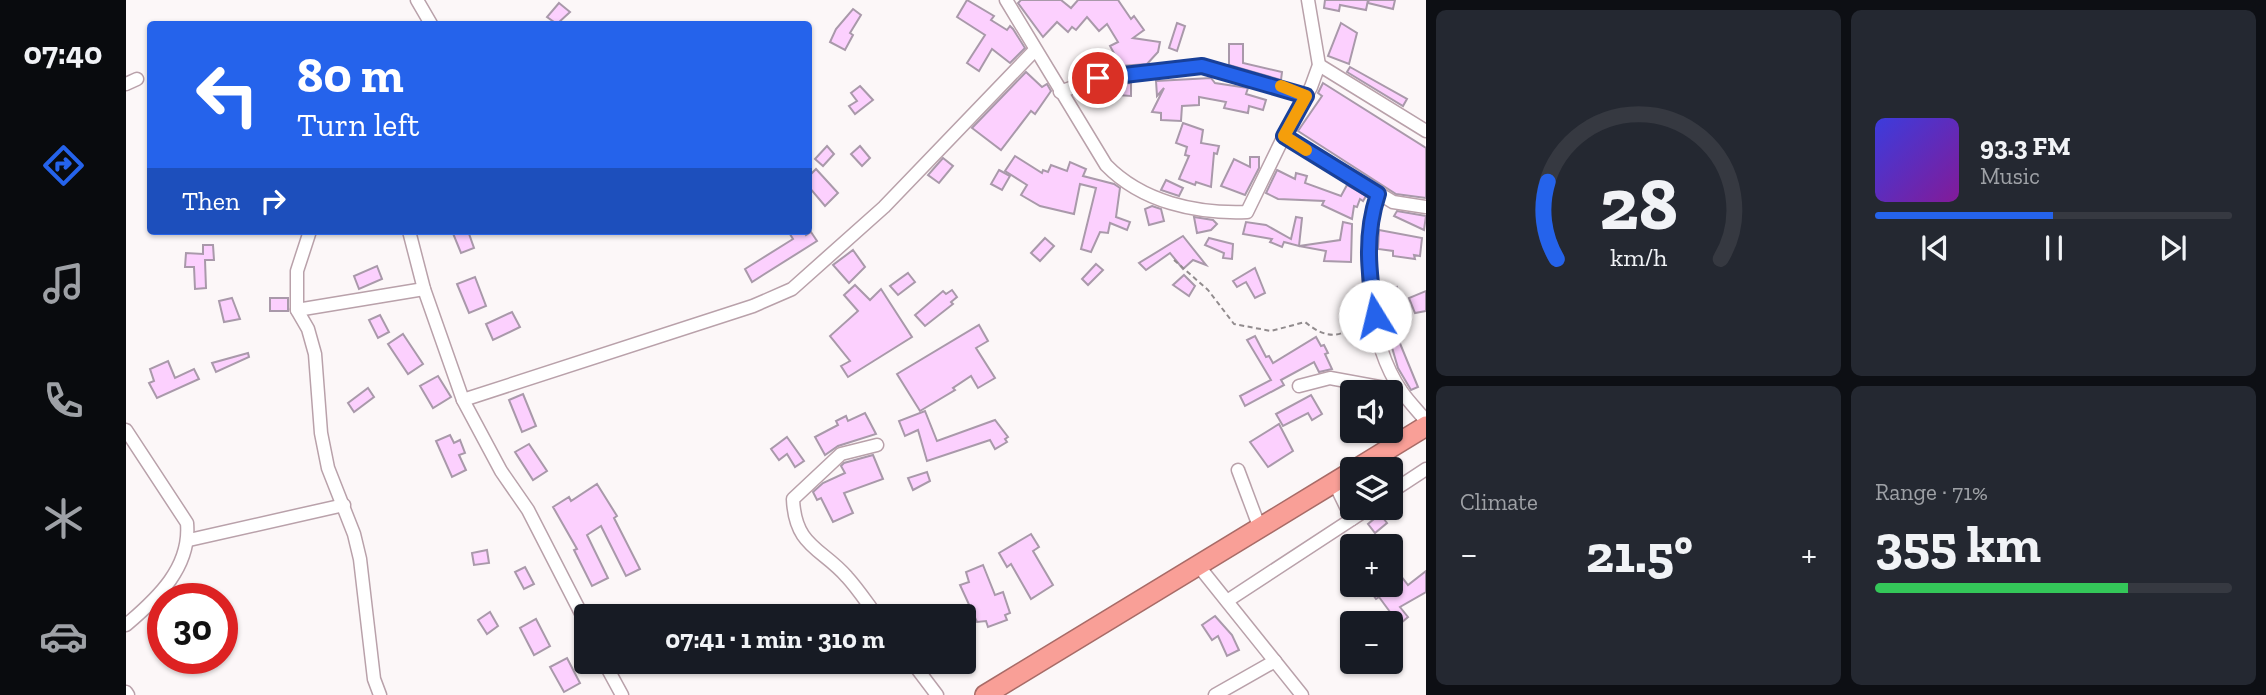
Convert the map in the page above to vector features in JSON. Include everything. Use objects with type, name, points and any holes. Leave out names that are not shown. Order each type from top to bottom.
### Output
[{"type":"highway","points":[[1374,457],[1426,424]]},
{"type":"highway","points":[[985,695],[1340,478]]},
{"type":"street","points":[[417,0],[429,21]]},
{"type":"street","points":[[1006,0],[1106,165],[1123,183],[1158,202],[1247,212],[1319,65],[1308,0]]},
{"type":"street","points":[[463,400],[753,306],[792,289],[884,207],[1035,50]]},
{"type":"street","points":[[1319,65],[1426,131]]},
{"type":"street","points":[[1060,92],[1098,78],[1202,66],[1306,96]]},
{"type":"street","points":[[1284,136],[1378,194],[1394,202],[1426,207]]},
{"type":"street","points":[[1378,194],[1371,214],[1367,261],[1378,337],[1396,380]]},
{"type":"street","points":[[309,235],[296,271],[294,297],[315,354],[324,450],[360,559],[374,678],[380,695]]},
{"type":"street","points":[[410,235],[424,289],[463,400],[501,471],[540,531],[576,604]]},
{"type":"street","points":[[297,310],[424,289]]},
{"type":"street","points":[[1299,386],[1330,379],[1340,381]]},
{"type":"street","points":[[1403,394],[1426,424]]},
{"type":"street","points":[[126,430],[183,515],[189,540],[179,568],[126,625]]},
{"type":"street","points":[[868,604],[846,575],[806,542],[793,509],[793,499],[841,454],[877,445]]},
{"type":"street","points":[[1403,484],[1426,469]]},
{"type":"street","points":[[1238,470],[1259,526]]},
{"type":"street","points":[[1334,482],[1340,494]]},
{"type":"street","points":[[189,540],[344,505]]},
{"type":"street","points":[[1227,601],[1350,520]]},
{"type":"street","points":[[1197,564],[1302,695]]},
{"type":"street","points":[[1215,695],[1275,662]]},
{"type":"street","points":[[611,674],[622,695]]},
{"type":"street","points":[[921,674],[937,695]]},
{"type":"path","points":[[1174,260],[1208,290],[1229,320],[1248,328],[1271,331],[1305,322],[1319,333],[1340,334],[1351,328],[1364,309]]},
{"type":"building","points":[[967,0],[994,16],[991,20],[1007,30],[1010,26],[1013,29],[1025,48],[1010,63],[992,49],[979,71],[967,63],[985,35],[957,17]]},
{"type":"building","points":[[1021,0],[1061,0],[1071,8],[1078,0],[1118,0],[1131,19],[1134,16],[1144,30],[1133,38],[1160,42],[1158,52],[1147,64],[1121,66],[1110,46],[1118,42],[1107,24],[1099,31],[1087,17],[1076,30],[1072,27],[1068,32],[1057,22],[1043,37],[1018,3]]},
{"type":"building","points":[[1325,0],[1368,0],[1366,10],[1340,5],[1339,11],[1324,8]]},
{"type":"building","points":[[1369,0],[1395,0],[1393,9],[1368,3]]},
{"type":"building","points":[[559,3],[570,12],[560,21],[553,21],[547,17]]},
{"type":"building","points":[[853,9],[861,15],[850,33],[853,35],[845,50],[830,42],[836,29]]},
{"type":"building","points":[[1177,23],[1185,26],[1177,51],[1169,48]]},
{"type":"building","points":[[1341,23],[1357,33],[1349,64],[1328,56]]},
{"type":"building","points":[[1229,44],[1243,44],[1243,63],[1282,72],[1281,80],[1229,65]]},
{"type":"building","points":[[1350,67],[1407,99],[1403,106],[1347,72]]},
{"type":"building","points":[[1026,72],[1042,87],[1047,84],[1051,91],[1035,114],[1031,111],[1001,150],[972,128]]},
{"type":"building","points":[[1211,78],[1215,83],[1248,88],[1246,94],[1266,100],[1263,110],[1249,106],[1248,113],[1224,108],[1226,102],[1199,97],[1199,105],[1182,106],[1181,121],[1161,120],[1161,113],[1152,112],[1164,88],[1157,96],[1156,81]]},
{"type":"building","points":[[1131,83],[1131,96],[1103,94],[1103,86],[1120,87],[1120,84]]},
{"type":"building","points":[[1323,83],[1426,148],[1426,198],[1396,194],[1298,131],[1322,96],[1318,93]]},
{"type":"building","points":[[860,86],[873,100],[855,114],[849,106],[857,101],[851,93]]},
{"type":"building","points":[[1183,123],[1203,130],[1201,143],[1219,146],[1217,154],[1214,153],[1211,187],[1179,179],[1189,156],[1185,155],[1187,147],[1176,143]]},
{"type":"building","points":[[827,146],[834,154],[823,166],[815,159]]},
{"type":"building","points":[[860,146],[870,158],[862,166],[851,154]]},
{"type":"building","points":[[1015,156],[1042,173],[1043,170],[1048,172],[1051,165],[1067,171],[1070,162],[1086,169],[1083,176],[1114,184],[1120,188],[1116,217],[1130,222],[1127,230],[1110,223],[1108,233],[1100,232],[1091,252],[1081,249],[1096,188],[1080,184],[1074,214],[1040,206],[1021,195],[1027,185],[1005,171]]},
{"type":"building","points":[[1250,157],[1259,157],[1259,168],[1245,195],[1221,186],[1234,159],[1250,167]]},
{"type":"building","points":[[943,158],[953,166],[939,183],[928,175]]},
{"type":"building","points":[[816,169],[838,193],[825,206],[812,191],[812,173]]},
{"type":"building","points":[[999,170],[1010,176],[1002,190],[991,184]]},
{"type":"building","points":[[1277,170],[1295,179],[1296,173],[1307,176],[1305,183],[1341,196],[1347,185],[1366,196],[1363,201],[1360,199],[1357,207],[1354,206],[1352,219],[1322,205],[1324,201],[1278,199],[1266,193]]},
{"type":"building","points":[[1166,180],[1183,188],[1179,196],[1161,190]]},
{"type":"building","points":[[1152,206],[1161,209],[1164,221],[1149,225],[1145,209]]},
{"type":"building","points":[[1397,211],[1426,216],[1424,230],[1394,216]]},
{"type":"building","points":[[1194,217],[1213,220],[1217,224],[1211,230],[1197,233]]},
{"type":"building","points":[[1296,217],[1302,218],[1299,246],[1284,242],[1282,247],[1270,242],[1272,239],[1243,234],[1246,222],[1266,225],[1291,239]]},
{"type":"building","points":[[1343,222],[1352,224],[1351,262],[1324,261],[1326,251],[1299,246],[1340,240]]},
{"type":"building","points":[[1379,230],[1422,238],[1420,256],[1414,255],[1415,259],[1393,256],[1393,251],[1378,249]]},
{"type":"building","points":[[812,234],[817,241],[752,282],[745,269],[793,239],[790,235]]},
{"type":"building","points":[[454,235],[469,235],[474,248],[461,253]]},
{"type":"building","points":[[1183,236],[1206,265],[1193,260],[1183,269],[1170,253],[1146,270],[1139,263]]},
{"type":"building","points":[[1045,238],[1054,246],[1040,261],[1031,253]]},
{"type":"building","points":[[1209,238],[1233,244],[1232,259],[1223,258],[1224,253],[1205,245]]},
{"type":"building","points":[[203,245],[213,245],[214,260],[205,260],[206,288],[195,289],[194,267],[185,267],[186,253],[203,254]]},
{"type":"building","points":[[853,250],[865,267],[849,283],[833,265]]},
{"type":"building","points":[[1096,264],[1103,270],[1088,285],[1082,279]]},
{"type":"building","points":[[377,266],[382,279],[359,289],[354,276]]},
{"type":"building","points":[[1255,268],[1265,293],[1255,298],[1246,282],[1237,287],[1233,281]]},
{"type":"building","points":[[908,273],[915,282],[898,295],[890,286]]},
{"type":"building","points":[[1184,275],[1195,286],[1189,296],[1173,285]]},
{"type":"building","points":[[475,277],[486,306],[469,313],[457,284]]},
{"type":"building","points":[[855,285],[870,300],[881,289],[912,337],[848,377],[841,366],[850,361],[830,336],[858,311],[844,295]]},
{"type":"building","points":[[1397,287],[1399,303],[1387,304],[1385,289]]},
{"type":"building","points":[[952,290],[957,297],[951,302],[953,304],[925,326],[915,315],[943,291],[946,294]]},
{"type":"building","points":[[1426,291],[1426,311],[1415,313],[1409,298]]},
{"type":"building","points":[[232,298],[240,319],[224,322],[219,301]]},
{"type":"building","points":[[270,298],[288,298],[288,311],[270,311]]},
{"type":"building","points":[[512,312],[520,327],[493,340],[486,324]]},
{"type":"building","points":[[380,315],[389,332],[378,338],[369,320]]},
{"type":"building","points":[[979,325],[988,341],[976,348],[995,378],[978,388],[971,376],[953,388],[955,390],[920,411],[897,374]]},
{"type":"building","points":[[403,334],[423,364],[408,374],[388,344]]},
{"type":"building","points":[[1255,336],[1266,357],[1269,356],[1273,363],[1316,337],[1328,353],[1325,354],[1332,369],[1319,372],[1314,362],[1281,380],[1284,385],[1245,406],[1240,396],[1271,380],[1247,340]]},
{"type":"building","points":[[1399,341],[1418,387],[1411,390],[1398,368],[1391,344]]},
{"type":"building","points":[[248,353],[249,357],[216,372],[212,363]]},
{"type":"building","points":[[168,361],[175,378],[194,369],[199,379],[157,398],[149,383],[154,381],[150,369]]},
{"type":"building","points":[[438,376],[451,397],[433,408],[420,386]]},
{"type":"building","points":[[368,388],[374,397],[354,412],[348,403]]},
{"type":"building","points":[[523,394],[536,426],[522,432],[509,400]]},
{"type":"building","points":[[1311,395],[1322,414],[1312,420],[1308,413],[1283,426],[1276,414]]},
{"type":"building","points":[[925,411],[937,441],[995,420],[1008,437],[1005,439],[1007,442],[995,449],[990,440],[927,461],[918,430],[905,436],[899,421]]},
{"type":"building","points":[[865,413],[876,434],[838,446],[825,455],[815,437],[838,425],[836,421],[846,416],[848,421]]},
{"type":"building","points":[[1279,424],[1293,451],[1268,467],[1250,442]]},
{"type":"building","points":[[450,435],[454,443],[460,440],[465,453],[459,455],[466,470],[452,477],[436,441]]},
{"type":"building","points":[[787,437],[804,461],[795,467],[787,454],[779,460],[771,449]]},
{"type":"building","points":[[529,444],[547,471],[533,480],[515,452]]},
{"type":"building","points":[[873,455],[883,479],[844,493],[853,513],[833,522],[821,498],[817,500],[813,492],[823,483],[845,473],[841,466],[844,463]]},
{"type":"building","points":[[927,472],[930,481],[913,490],[908,478]]},
{"type":"building","points":[[597,484],[617,516],[614,518],[640,569],[626,576],[601,526],[587,535],[608,578],[592,586],[574,550],[577,549],[553,507],[569,497],[571,501]]},
{"type":"building","points":[[1373,520],[1385,520],[1387,523],[1375,533],[1368,524]]},
{"type":"building","points":[[1031,534],[1039,547],[1033,551],[1053,585],[1031,599],[1011,564],[1007,567],[999,553]]},
{"type":"building","points":[[487,550],[489,563],[474,565],[472,553]]},
{"type":"building","points":[[983,565],[995,595],[1003,592],[1010,613],[1005,615],[1007,620],[988,627],[986,621],[977,622],[976,604],[969,604],[960,585],[969,582],[966,572]]},
{"type":"building","points":[[525,567],[534,584],[524,589],[515,572]]},
{"type":"building","points":[[1426,571],[1426,592],[1400,607],[1408,617],[1403,621],[1403,611],[1389,611],[1379,597],[1403,597],[1403,579],[1408,585]]},
{"type":"building","points":[[490,612],[498,626],[487,634],[478,620]]},
{"type":"building","points":[[1215,616],[1232,635],[1239,650],[1227,656],[1218,636],[1212,640],[1202,625]]},
{"type":"building","points":[[536,619],[550,646],[534,655],[520,628]]},
{"type":"building","points":[[567,658],[580,683],[564,692],[550,667]]},
{"type":"slow traffic","points":[[1281,86],[1306,96],[1284,136],[1306,150]]},
{"type":"route","points":[[1098,78],[1153,69],[1214,67],[1306,96],[1284,136],[1378,194],[1371,214],[1367,261],[1375,316]]}]
